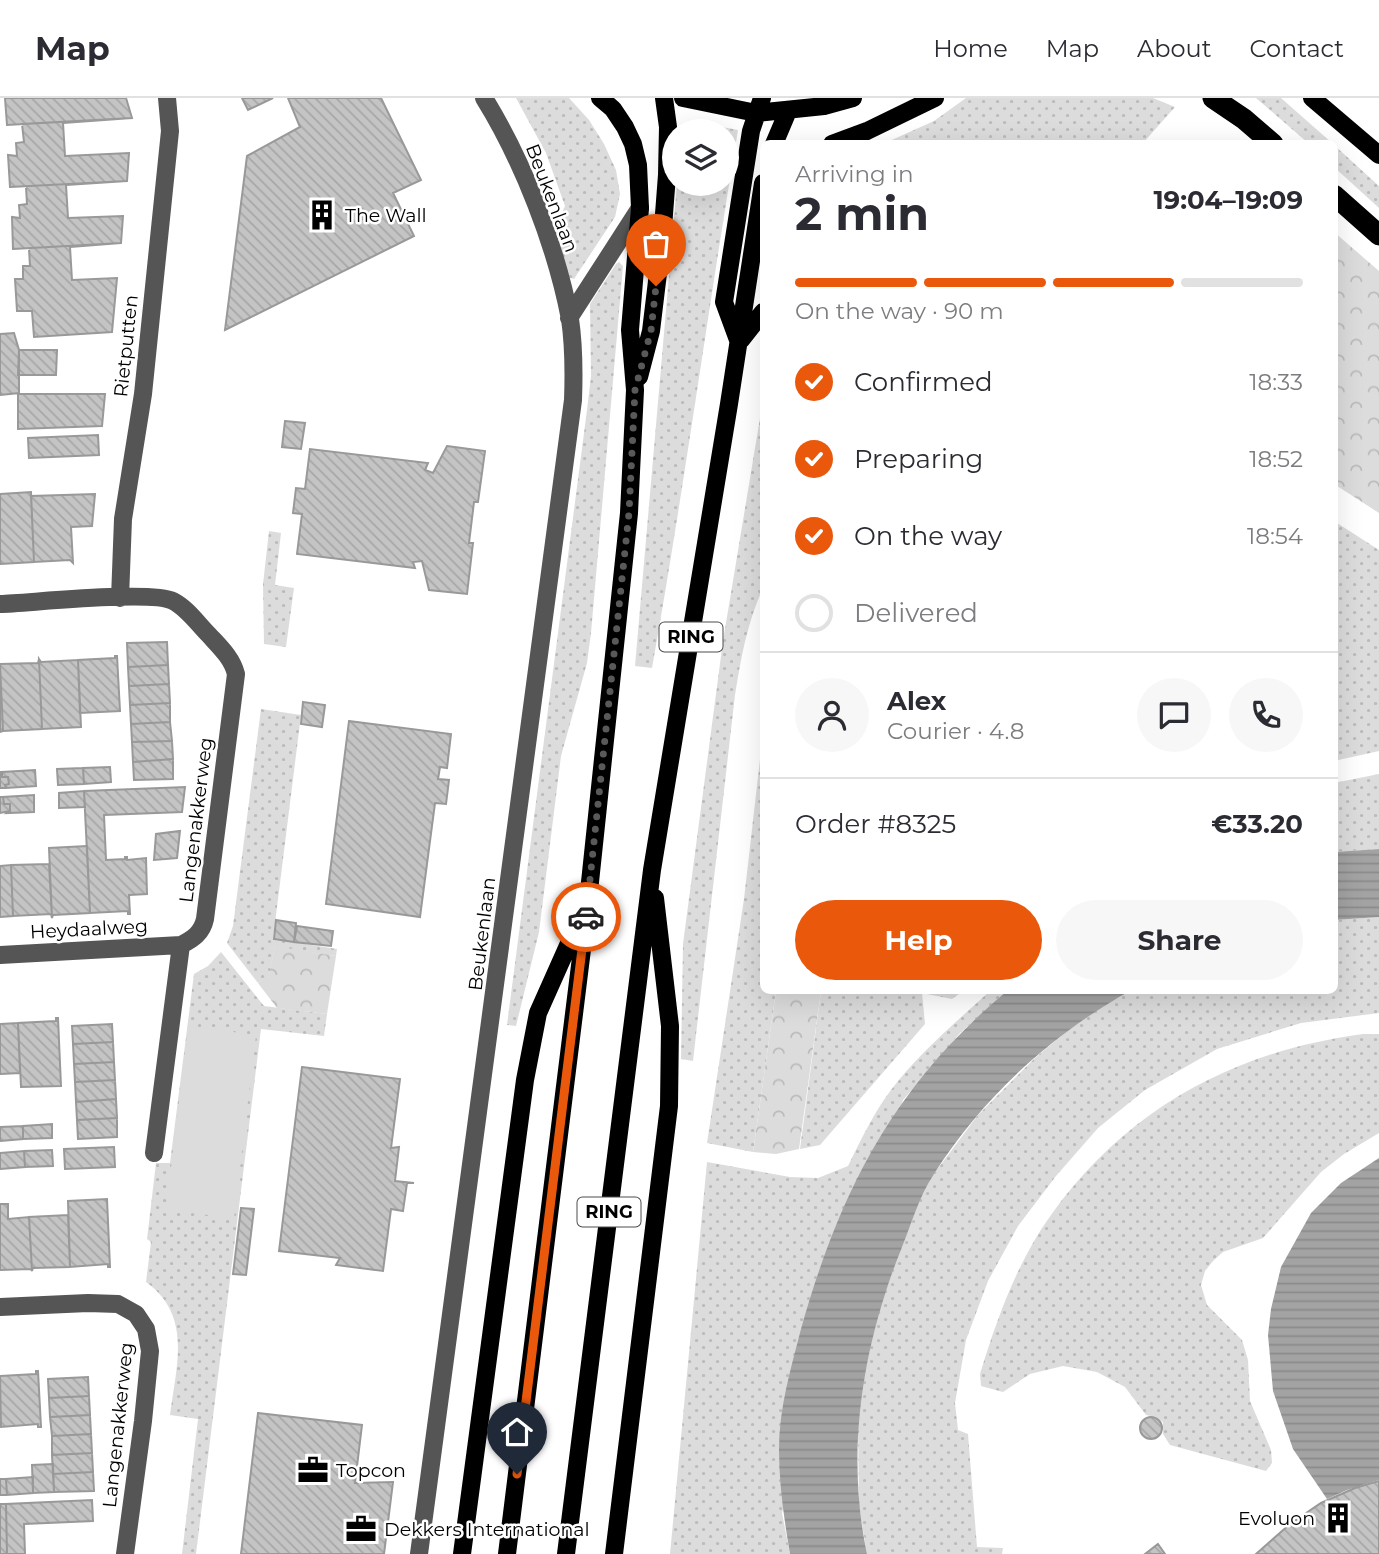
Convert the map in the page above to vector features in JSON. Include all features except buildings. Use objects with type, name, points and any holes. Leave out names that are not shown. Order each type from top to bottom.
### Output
[{"type":"highway","points":[[1213,98],[1268,140]]},
{"type":"highway","points":[[1338,198],[1379,234]]},
{"type":"main road","name":"RING","points":[[507,1554],[588,901],[629,513],[635,390],[630,330],[640,208],[638,165],[632,144],[613,110],[600,98]]},
{"type":"main road","name":"RING","points":[[635,390],[651,331],[662,240],[668,127],[664,98]]},
{"type":"main road","points":[[683,98],[759,105],[788,111],[824,106],[853,98]]},
{"type":"main road","points":[[842,140],[935,98]]},
{"type":"main road","points":[[1314,99],[1379,155]]},
{"type":"main road","name":"RING","points":[[739,343],[724,302],[747,154],[759,105]]},
{"type":"main road","points":[[776,140],[788,111]]},
{"type":"main road","name":"RING","points":[[566,1554],[652,870],[760,203]]},
{"type":"main road","name":"RING","points":[[739,343],[760,316]]},
{"type":"main road","points":[[614,1554],[669,1106],[670,1026],[652,870]]},
{"type":"main road","points":[[462,1554],[525,1080],[538,1013],[588,901]]},
{"type":"street","name":"Rietputten","points":[[120,598],[123,519],[143,394],[170,131],[167,98]]},
{"type":"street","name":"Beukenlaan","points":[[419,1554],[571,413],[574,358],[569,318],[551,249],[524,173],[484,98]]},
{"type":"street","name":"Beukenlaan","points":[[569,318],[640,208]]},
{"type":"street","name":"Langenakkerweg","points":[[0,604],[164,598],[184,608],[230,659],[236,674],[205,919],[193,939],[181,945]]},
{"type":"street","name":"Heydaalweg","points":[[0,955],[181,945]]},
{"type":"street","points":[[154,1153],[181,945]]},
{"type":"street","name":"Langenakkerweg","points":[[0,1307],[105,1302],[127,1308],[136,1314],[146,1329],[149,1351],[143,1421],[125,1554]]},
{"type":"green space","points":[[516,98],[569,98],[589,120],[616,170],[620,194],[615,217],[574,279],[567,277],[555,228],[565,206],[546,153]]},
{"type":"green space","points":[[966,98],[1153,98],[1175,107],[1146,140],[892,140],[934,121]]},
{"type":"green space","points":[[1256,98],[1281,98],[1329,140],[1305,140]]},
{"type":"green space","points":[[1338,149],[1379,186],[1379,208],[1338,171]]},
{"type":"green space","points":[[676,196],[728,196],[652,668],[635,666]]},
{"type":"green space","points":[[1338,235],[1379,271],[1379,513],[1338,487]]},
{"type":"green space","points":[[619,262],[623,266],[587,663],[561,756],[539,932],[516,1026],[507,1025],[591,376],[590,304]]},
{"type":"green space","points":[[760,418],[760,594],[742,654],[735,695],[693,1061],[681,1059],[683,944],[723,641]]},
{"type":"green space","points":[[1338,524],[1379,550],[1379,751],[1338,760]]},
{"type":"green space","points":[[269,531],[281,533],[275,585],[294,588],[286,647],[264,644],[263,584]]},
{"type":"green space","points":[[261,709],[301,715],[273,939],[337,949],[336,956],[275,947],[269,975],[258,983],[227,943],[233,926]]},
{"type":"green space","points":[[760,759],[760,994],[776,994],[753,1152],[707,1143],[744,899]]},
{"type":"green space","points":[[1379,774],[1379,849],[1338,852],[1338,782]]},
{"type":"green space","points":[[1379,917],[1379,1013],[1301,1023],[1217,1049],[1145,1090],[1098,1128],[1056,1176],[1018,1226],[988,1281],[966,1340],[955,1403],[958,1430],[968,1434],[977,1547],[1003,1548],[1002,1554],[867,1554],[859,1505],[858,1428],[861,1390],[877,1315],[914,1210],[933,1175],[978,1115],[1035,1058],[1096,1010],[1125,994],[1338,994],[1338,920]]},
{"type":"green space","points":[[275,946],[336,956],[327,1014],[277,1008],[258,983],[269,974]]},
{"type":"green space","points":[[221,952],[264,1006],[327,1014],[324,1036],[261,1029],[196,1554],[182,1554],[198,1419],[170,1415],[177,1360],[176,1326],[161,1295],[146,1282],[151,1242],[147,1239],[156,1163],[170,1163],[194,974],[208,966]]},
{"type":"green space","points":[[776,994],[821,994],[799,1149],[776,1154],[753,1152]]},
{"type":"green space","points":[[821,994],[922,994],[925,1024],[820,1145],[800,1149]]},
{"type":"green space","points":[[927,994],[959,994],[952,999]]},
{"type":"green space","points":[[987,994],[1004,994],[960,1033],[903,1100],[782,1513],[790,1554],[670,1554],[707,1162],[790,1177],[818,1178],[848,1166],[891,1090],[938,1038]]},
{"type":"green space","points":[[188,1026],[256,1035],[234,1218],[166,1210]]},
{"type":"green space","points":[[1379,1034],[1379,1133],[1344,1154],[1321,1172],[1263,1238],[1223,1252],[1205,1271],[1201,1285],[1207,1305],[1242,1340],[1248,1360],[1250,1401],[1271,1450],[1272,1463],[1266,1471],[1170,1445],[1163,1434],[1163,1422],[1146,1415],[1125,1387],[1097,1372],[1063,1366],[1030,1374],[1003,1392],[981,1386],[980,1374],[993,1333],[1028,1252],[1051,1215],[1081,1177],[1114,1144],[1150,1115],[1188,1091],[1228,1071],[1271,1054],[1316,1042]]},
{"type":"shaded area","points":[[1379,849],[1379,917],[1338,920],[1338,852]]},
{"type":"shaded area","points":[[1004,994],[1125,994],[1073,1027],[1021,1070],[974,1119],[929,1183],[888,1284],[868,1359],[858,1437],[861,1515],[867,1554],[790,1554],[780,1475],[781,1418],[786,1388],[816,1278],[854,1185],[877,1143],[903,1102],[933,1064]]},
{"type":"shaded area","points":[[1379,1158],[1379,1480],[1327,1499],[1293,1449],[1273,1391],[1268,1335],[1271,1309],[1281,1267],[1311,1213],[1341,1183]]},
{"type":"way so far","points":[[586,917],[629,513],[635,390],[651,331],[656,286]]},
{"type":"place","name":"The Wall","points":[[322,215]]},
{"type":"place","name":"Topcon","points":[[313,1470]]},
{"type":"place","name":"Evoluon","points":[[1338,1518]]},
{"type":"place","name":"Dekkers International","points":[[361,1529]]},
{"type":"route","points":[[517,1474],[586,917]]}]
